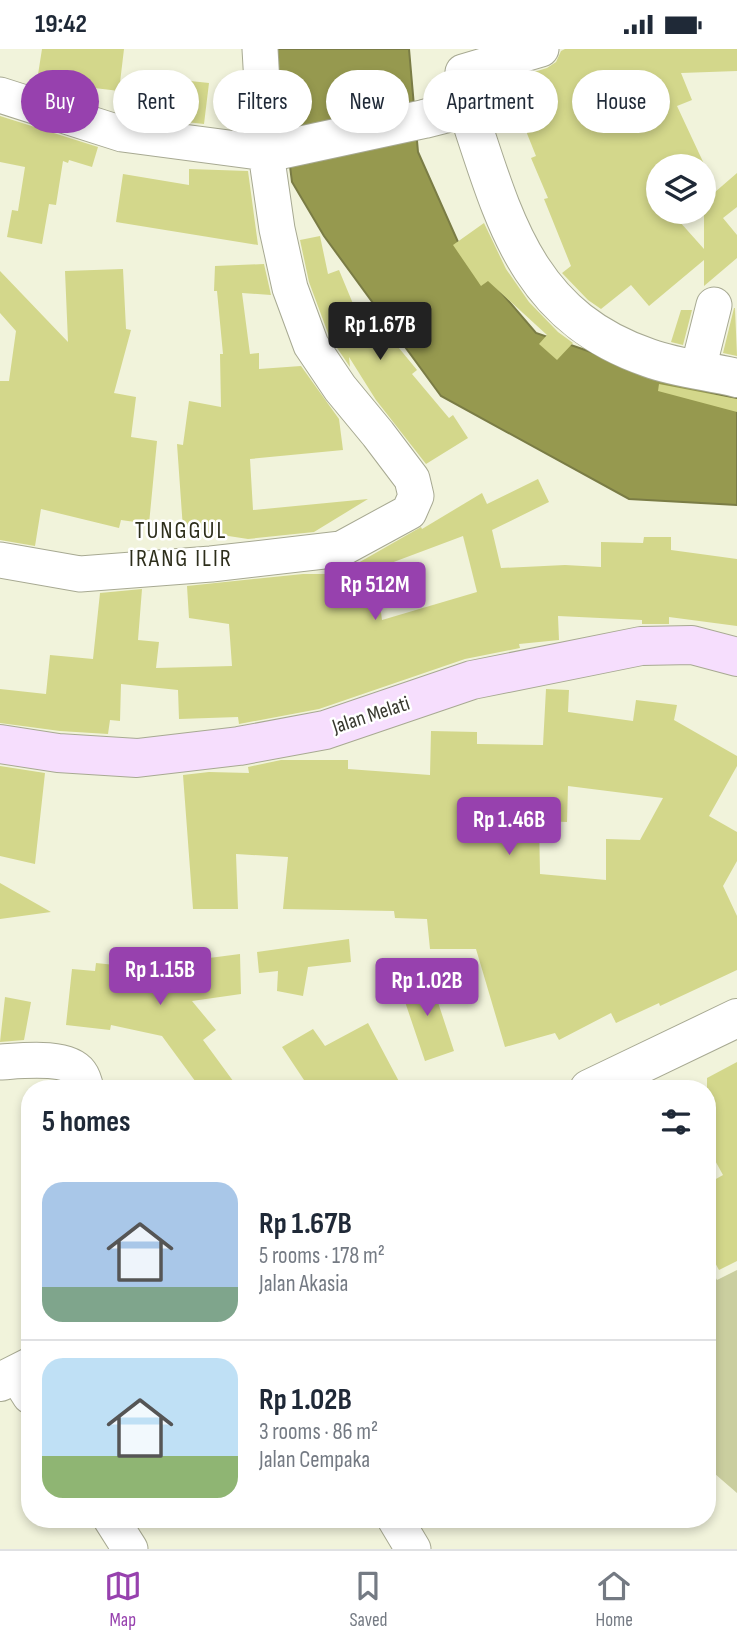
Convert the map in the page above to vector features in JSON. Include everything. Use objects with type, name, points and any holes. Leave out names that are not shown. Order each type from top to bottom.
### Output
[{"type":"main road","name":"Jalan Melati","points":[[0,744],[58,753],[137,758],[239,746],[325,730],[472,680],[641,646],[692,645],[737,657]]},
{"type":"street","points":[[0,560],[80,574],[211,564],[341,549],[409,512],[416,496],[412,479],[340,389],[311,345],[290,288],[277,229],[276,151],[260,49]]},
{"type":"street","points":[[483,70],[541,49]]},
{"type":"street","points":[[0,95],[122,134],[276,151],[423,120]]},
{"type":"street","points":[[480,133],[504,218],[526,261],[552,297],[575,320],[606,340],[650,359],[737,378]]},
{"type":"street","points":[[698,369],[714,305]]},
{"type":"street","points":[[608,1080],[737,1018]]},
{"type":"street","points":[[0,1062],[64,1063],[80,1072],[83,1080]]},
{"type":"street","points":[[117,1528],[130,1549]]},
{"type":"street","points":[[400,1528],[413,1549]]},
{"type":"shaded area","points":[[275,49],[409,49],[418,152],[458,242],[536,333],[591,352],[643,375],[737,399],[737,505],[629,499],[441,396],[324,236],[292,182],[286,133],[312,133],[312,70],[278,70]]},
{"type":"shaded area","points":[[737,1270],[737,1493],[716,1475],[716,1278]]},
{"type":"building","points":[[42,49],[124,49],[122,70],[113,70],[113,90],[99,89],[99,70],[39,70]]},
{"type":"building","points":[[737,49],[737,71],[681,73],[692,100],[677,106],[699,154],[646,154],[646,224],[682,224],[704,249],[704,224],[716,224],[716,191],[737,173],[737,207],[723,218],[737,235],[737,258],[704,286],[704,260],[649,306],[631,285],[601,309],[588,300],[562,273],[571,266],[544,199],[548,198],[531,158],[536,156],[527,133],[558,133],[558,70],[540,70],[556,62],[561,51]]},
{"type":"building","points":[[199,82],[209,83],[204,124],[199,123]]},
{"type":"building","points":[[0,116],[21,123],[21,133],[54,133],[98,147],[92,167],[69,160],[68,163],[63,161],[56,205],[49,204],[42,244],[7,237],[12,210],[18,211],[25,167],[0,162]]},
{"type":"building","points":[[189,169],[248,171],[258,245],[116,222],[123,174],[189,185]]},
{"type":"building","points":[[484,223],[506,269],[529,302],[558,332],[573,343],[557,360],[539,344],[547,335],[488,281],[481,286],[453,245]]},
{"type":"building","points":[[320,236],[328,274],[339,270],[361,323],[377,313],[394,342],[417,370],[412,374],[449,418],[453,415],[468,438],[426,464],[376,400],[349,357],[350,367],[329,336],[309,282],[300,240]]},
{"type":"building","points":[[264,264],[271,295],[242,293],[250,354],[259,353],[259,369],[301,366],[339,419],[343,450],[250,459],[253,510],[368,499],[314,532],[248,539],[183,529],[177,444],[183,445],[189,401],[221,407],[220,354],[223,354],[217,291],[214,291],[215,266]]},
{"type":"building","points":[[123,269],[126,329],[131,330],[114,393],[136,397],[131,437],[157,441],[149,524],[121,520],[119,528],[41,509],[35,546],[0,540],[0,381],[9,381],[16,331],[0,313],[0,271],[68,342],[65,271]]},
{"type":"building","points":[[735,308],[737,356],[723,353]]},
{"type":"building","points":[[681,310],[692,310],[683,345],[671,342]]},
{"type":"building","points":[[659,384],[737,399],[737,412],[658,391]]},
{"type":"building","points":[[538,479],[549,502],[492,530],[501,568],[565,565],[601,567],[601,542],[643,543],[644,537],[671,537],[671,550],[737,559],[737,626],[669,617],[669,624],[642,624],[642,620],[558,616],[559,640],[519,644],[520,648],[465,659],[319,709],[239,724],[238,717],[179,719],[178,690],[121,684],[120,721],[110,720],[108,734],[0,723],[0,689],[46,694],[50,655],[93,659],[100,593],[142,589],[138,640],[159,642],[156,668],[232,666],[229,624],[189,618],[187,586],[303,574],[328,574],[328,571],[351,567],[482,493],[487,504]],"holes":[[[463,536],[477,592],[382,620],[375,569]]]},
{"type":"building","points":[[546,689],[569,690],[568,712],[633,721],[636,700],[677,705],[674,720],[737,756],[737,766],[709,816],[737,832],[737,861],[723,886],[737,916],[737,970],[616,1023],[611,1013],[559,1040],[555,1033],[505,1047],[476,949],[430,949],[427,919],[395,918],[394,911],[283,909],[288,857],[236,854],[238,909],[193,909],[183,775],[209,772],[249,773],[248,767],[281,760],[348,760],[348,769],[430,775],[431,731],[477,732],[477,744],[543,745]],"holes":[[[568,786],[663,798],[640,840],[606,839],[606,880],[540,874],[539,821],[567,822]]]},
{"type":"building","points":[[0,766],[45,773],[35,864],[0,856]]},
{"type":"building","points":[[0,883],[51,912],[0,919]]},
{"type":"building","points":[[349,939],[351,962],[308,967],[303,996],[277,991],[278,971],[259,973],[257,952]]},
{"type":"building","points":[[240,954],[241,994],[192,1001],[216,1030],[203,1040],[232,1080],[194,1080],[162,1036],[111,1025],[110,1030],[66,1025],[72,969],[95,971],[96,963],[163,970],[163,964]]},
{"type":"building","points":[[430,978],[454,1051],[425,1061],[399,984]]},
{"type":"building","points":[[5,997],[31,1002],[24,1040],[0,1042]]},
{"type":"building","points":[[368,1023],[398,1080],[304,1080],[282,1047],[313,1029],[325,1046]]},
{"type":"building","points":[[737,1062],[737,1261],[719,1270],[716,1264],[716,1179],[723,1175],[716,1162],[716,1080],[707,1078]]},
{"type":"district","name":"TUNGGUL IRANG ILIR","points":[[181,544]]}]
